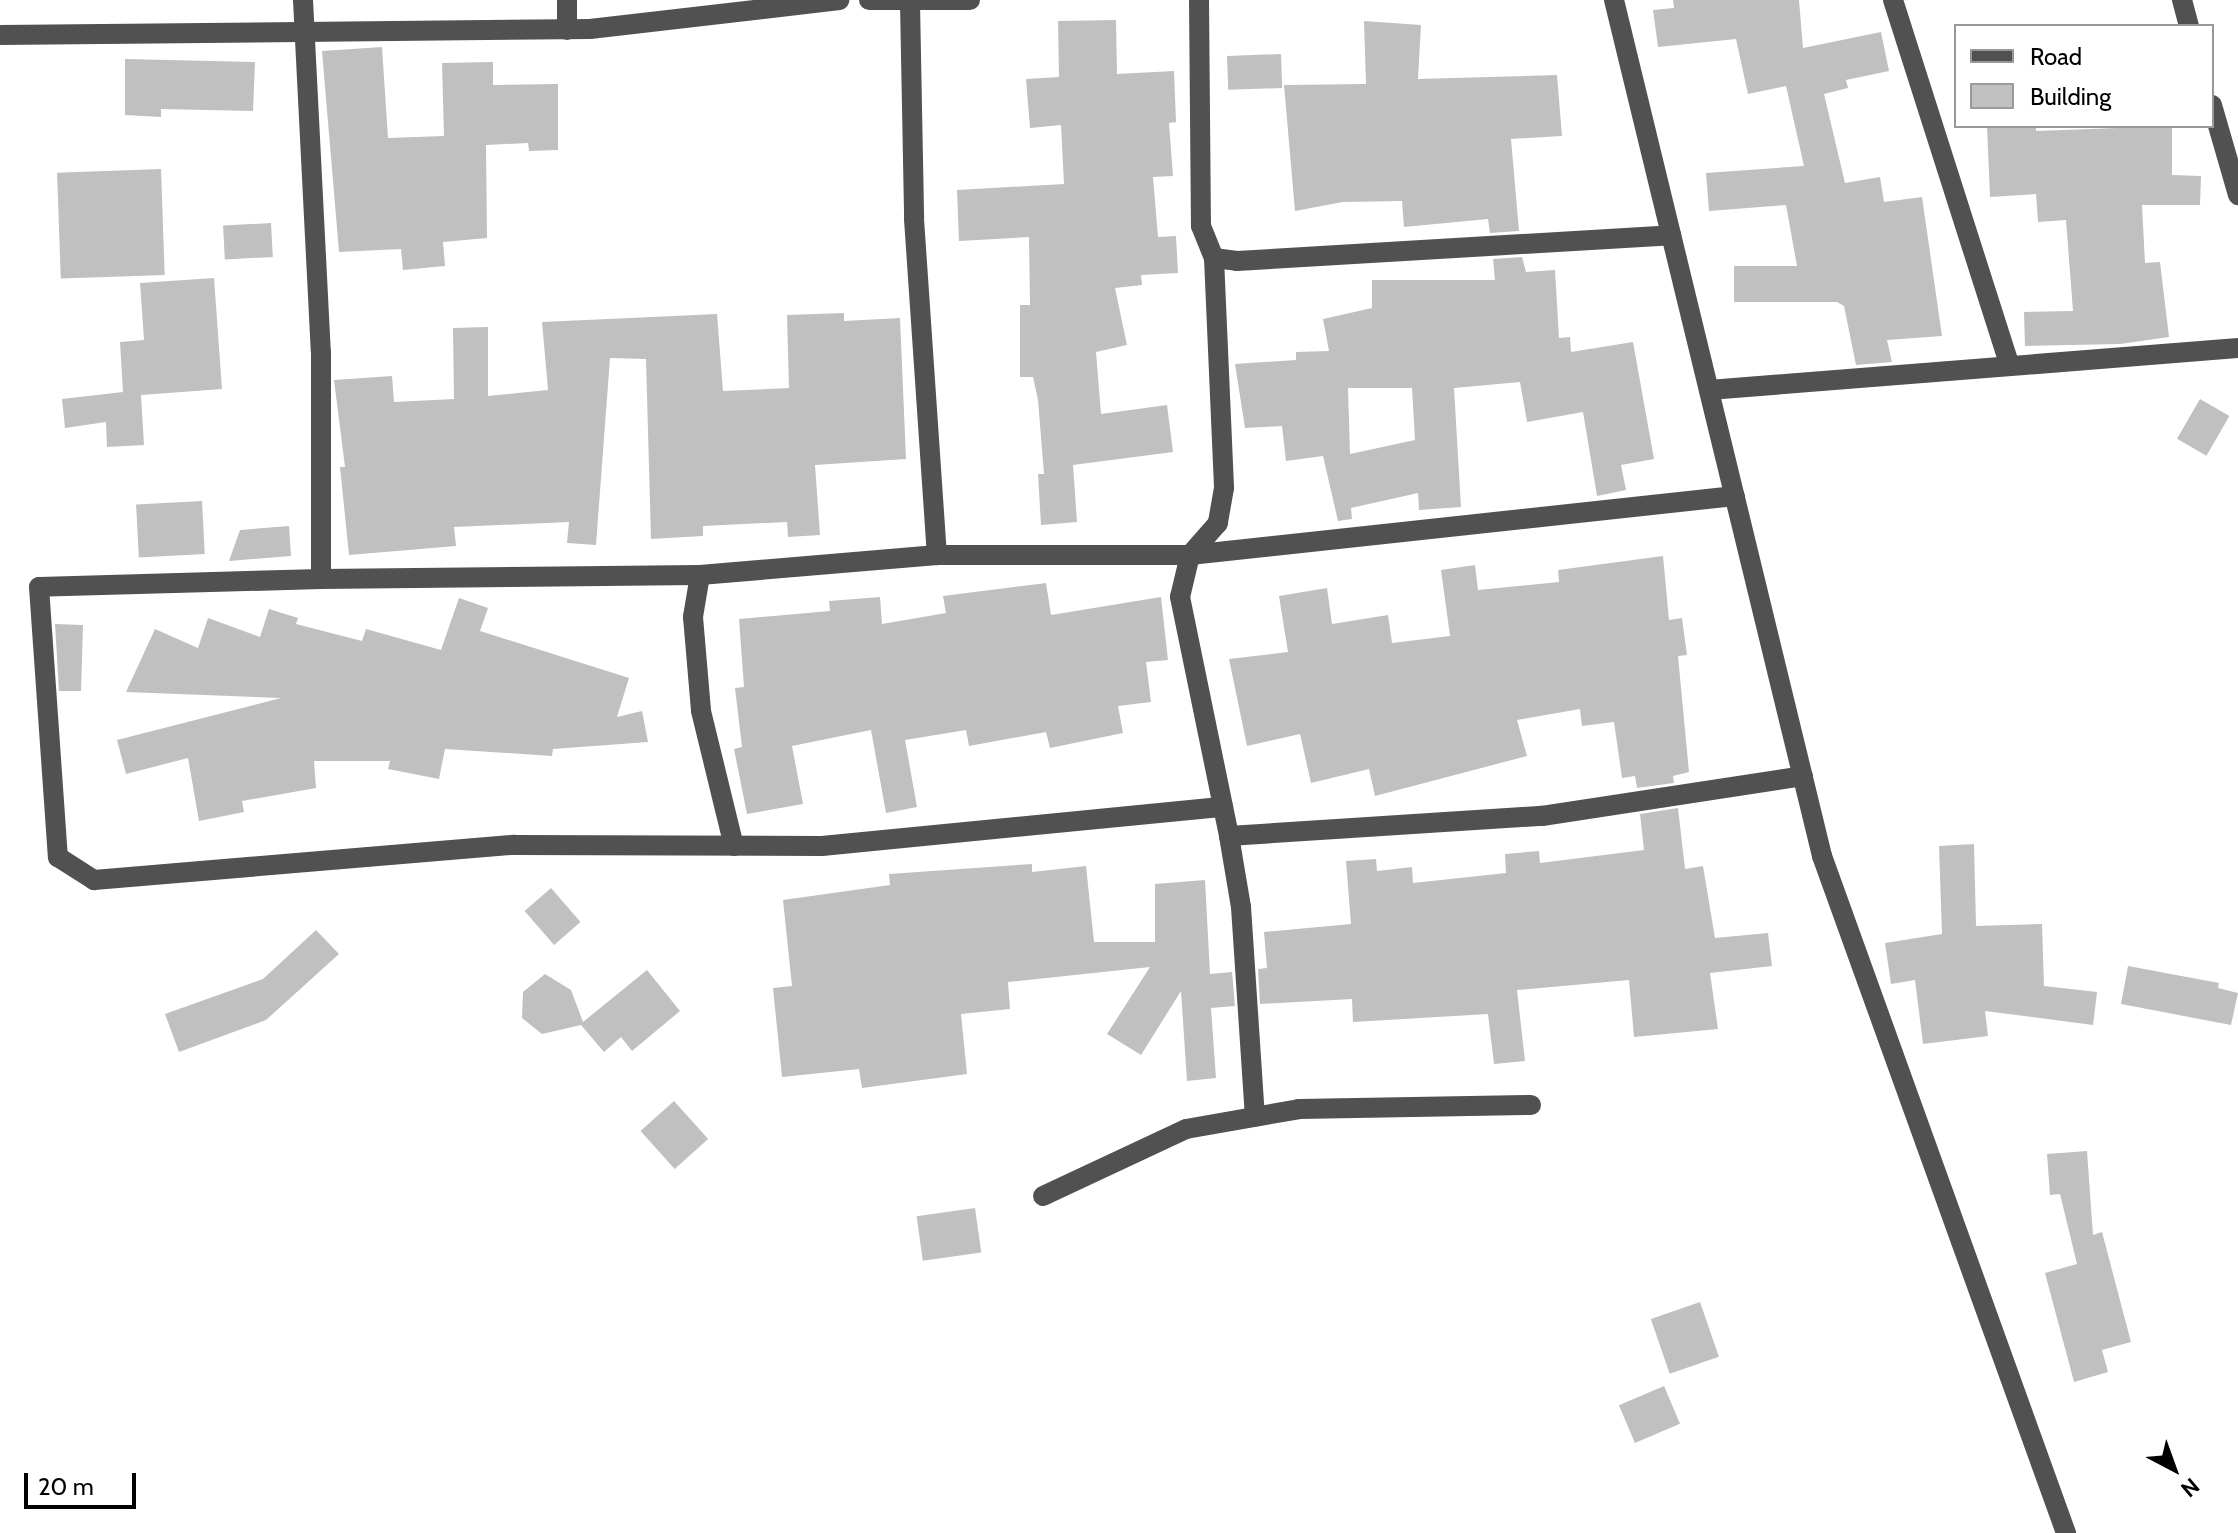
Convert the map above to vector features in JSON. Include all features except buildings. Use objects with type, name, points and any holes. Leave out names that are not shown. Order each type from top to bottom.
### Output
[{"type":"street","points":[[303,0],[321,352],[321,579]]},
{"type":"street","points":[[567,0],[567,30]]},
{"type":"street","points":[[0,35],[303,28],[567,30],[839,0]]},
{"type":"street","points":[[869,0],[910,3],[970,0]]},
{"type":"street","points":[[1199,0],[1201,226],[1214,258],[1224,488],[1218,523],[1190,555],[1180,597],[1241,907],[1255,1117]]},
{"type":"street","points":[[1614,0],[1822,856],[2066,1533]]},
{"type":"street","points":[[1893,0],[2010,366]]},
{"type":"street","points":[[2182,0],[2188,24]]},
{"type":"street","points":[[910,3],[914,219],[937,555]]},
{"type":"street","points":[[2214,112],[2238,195]]},
{"type":"street","points":[[1214,258],[1237,261],[1671,235]]},
{"type":"street","points":[[1709,390],[2238,348]]},
{"type":"street","points":[[1223,807],[822,846],[515,845],[94,880],[58,857],[39,587],[321,579],[700,575],[937,555],[1190,555],[1735,496]]},
{"type":"street","points":[[700,575],[693,617],[701,711],[734,846]]},
{"type":"street","points":[[1229,836],[1542,816],[1803,776]]},
{"type":"street","points":[[1043,1196],[1186,1129],[1299,1109],[1531,1105]]}]
